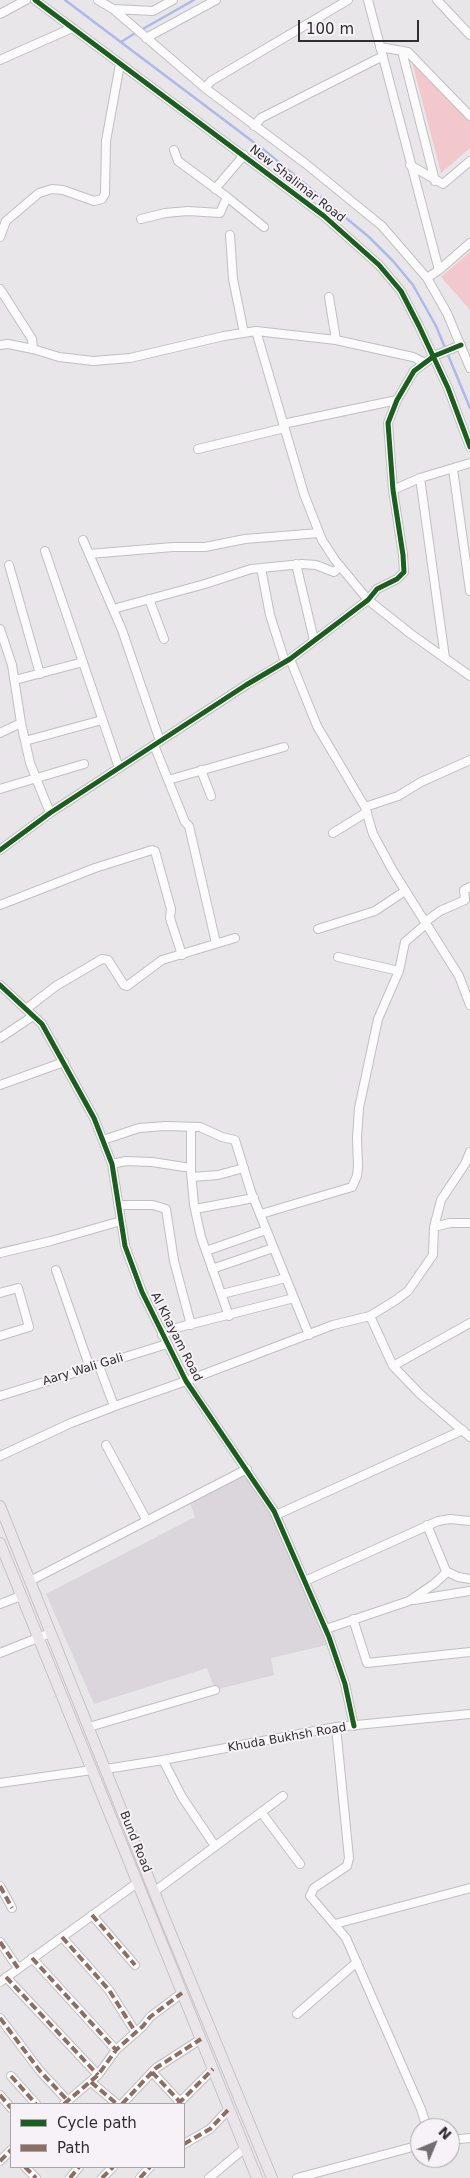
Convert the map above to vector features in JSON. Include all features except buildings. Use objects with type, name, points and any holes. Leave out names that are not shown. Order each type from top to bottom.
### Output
[{"type":"main road","name":"Bund Road","points":[[0,1506],[154,1891],[272,2178]]},
{"type":"main road","name":"Bund Road","points":[[0,1543],[257,2178]]},
{"type":"street","points":[[0,14],[26,0]]},
{"type":"street","name":"New Shalimar Road","points":[[35,0],[324,216],[379,265],[401,291],[435,355],[470,447]]},
{"type":"street","points":[[98,0],[113,9],[205,88],[382,226],[427,278],[447,313],[457,346],[470,368]]},
{"type":"street","points":[[113,9],[153,11],[173,0]]},
{"type":"street","points":[[144,37],[216,0]]},
{"type":"street","points":[[205,88],[211,81],[348,0]]},
{"type":"street","points":[[368,0],[439,270]]},
{"type":"street","points":[[437,0],[470,35]]},
{"type":"street","points":[[0,60],[72,28]]},
{"type":"street","points":[[380,47],[408,52],[470,116]]},
{"type":"street","points":[[402,51],[435,181]]},
{"type":"street","points":[[254,126],[261,118],[383,56]]},
{"type":"street","points":[[0,237],[6,222],[39,193],[52,188],[64,190],[94,201],[102,199],[105,194],[106,141],[120,64]]},
{"type":"street","points":[[174,150],[178,161],[264,226]]},
{"type":"street","points":[[215,189],[244,156]]},
{"type":"street","points":[[410,165],[443,184],[470,160]]},
{"type":"street","points":[[141,219],[164,213],[188,211],[220,213],[227,197]]},
{"type":"street","points":[[230,235],[233,279],[244,333]]},
{"type":"street","points":[[427,278],[470,243]]},
{"type":"street","points":[[0,288],[32,339],[33,349]]},
{"type":"street","points":[[330,297],[336,340]]},
{"type":"street","points":[[0,345],[8,344],[33,349],[60,358],[94,361],[130,358],[256,331],[336,340],[414,357],[425,363]]},
{"type":"street","points":[[256,331],[304,494],[319,533],[340,567],[368,600],[470,676]]},
{"type":"street","points":[[0,850],[50,813],[287,661],[368,600],[377,588],[397,579],[404,572],[393,490],[388,424],[397,400],[414,371],[435,355],[457,346]]},
{"type":"street","points":[[198,449],[284,426],[397,400]]},
{"type":"street","points":[[393,490],[420,478],[470,463]]},
{"type":"street","points":[[453,469],[470,591]]},
{"type":"street","points":[[420,478],[445,658]]},
{"type":"street","points":[[89,554],[173,547],[204,547],[244,539],[319,533]]},
{"type":"street","points":[[83,540],[113,608],[168,780],[185,822],[189,826],[192,846],[216,943]]},
{"type":"street","points":[[45,551],[119,768]]},
{"type":"street","points":[[113,608],[205,584],[238,572],[296,564],[316,565],[334,572],[340,567]]},
{"type":"street","points":[[296,564],[314,640]]},
{"type":"street","points":[[9,565],[40,674]]},
{"type":"street","points":[[262,568],[270,615],[287,661],[317,726],[366,809],[373,834],[405,892],[459,976],[470,1002]]},
{"type":"street","points":[[149,599],[164,639]]},
{"type":"street","points":[[1,633],[12,665],[25,741],[36,779],[50,813]]},
{"type":"street","points":[[15,680],[83,662]]},
{"type":"street","points":[[25,741],[102,720]]},
{"type":"street","points":[[0,733],[21,723]]},
{"type":"street","points":[[168,780],[284,747]]},
{"type":"street","points":[[333,833],[366,809],[398,796],[421,782],[470,760]]},
{"type":"street","points":[[0,789],[84,764]]},
{"type":"street","points":[[201,770],[211,796]]},
{"type":"street","points":[[0,905],[95,868],[152,850],[155,851],[172,909],[170,918],[182,955]]},
{"type":"street","points":[[261,1214],[352,1187],[357,1176],[359,1108],[366,1069],[378,1019],[399,971],[405,942],[440,912],[465,900],[464,890],[470,887]]},
{"type":"street","points":[[318,929],[366,914],[382,907],[405,892]]},
{"type":"street","points":[[26,1009],[49,991],[102,959],[108,960],[124,985],[127,986],[162,960],[235,938]]},
{"type":"street","points":[[338,957],[399,971]]},
{"type":"street","name":"Al Khayam Road","points":[[0,985],[3,994],[26,1009],[42,1024],[64,1062],[103,1140],[112,1164],[125,1246],[142,1292],[186,1381],[247,1469],[276,1515],[326,1629],[345,1684],[354,1726]]},
{"type":"street","points":[[0,1038],[33,1016]]},
{"type":"street","points":[[0,1085],[64,1062]]},
{"type":"street","points":[[103,1140],[139,1128],[165,1126],[200,1127],[222,1137],[235,1140],[266,1230],[309,1335]]},
{"type":"street","points":[[191,1127],[191,1168],[195,1210],[206,1251],[229,1316]]},
{"type":"street","points":[[0,1456],[71,1423],[114,1406],[186,1381],[333,1325],[370,1316],[408,1291],[426,1268],[433,1255],[434,1227],[441,1200],[465,1164],[470,1152]]},
{"type":"street","points":[[112,1164],[126,1161],[152,1162],[191,1168]]},
{"type":"street","points":[[192,1177],[244,1168]]},
{"type":"street","points":[[195,1210],[254,1198]]},
{"type":"street","points":[[119,1205],[153,1205],[166,1209],[174,1261],[191,1325]]},
{"type":"street","points":[[0,1253],[121,1221]]},
{"type":"street","points":[[434,1227],[450,1223],[470,1223]]},
{"type":"street","points":[[206,1251],[266,1230]]},
{"type":"street","points":[[212,1269],[273,1248]]},
{"type":"street","points":[[56,1270],[90,1368]]},
{"type":"street","points":[[222,1294],[286,1278]]},
{"type":"street","points":[[0,1293],[18,1288],[29,1327],[0,1336]]},
{"type":"street","points":[[162,1335],[176,1328],[294,1298]]},
{"type":"street","points":[[370,1316],[393,1366],[414,1388],[470,1437]]},
{"type":"street","points":[[393,1366],[470,1323]]},
{"type":"street","name":"Aary Wali Gali","points":[[0,1396],[167,1344]]},
{"type":"street","points":[[99,1366],[114,1406]]},
{"type":"street","points":[[276,1515],[464,1430]]},
{"type":"street","points":[[106,1446],[147,1521]]},
{"type":"street","points":[[30,1581],[247,1469]]},
{"type":"street","points":[[304,1581],[427,1526],[450,1519],[470,1521]]},
{"type":"street","points":[[427,1526],[447,1572],[458,1578],[470,1579]]},
{"type":"street","points":[[409,1601],[434,1584],[447,1572]]},
{"type":"street","points":[[326,1629],[409,1601],[470,1591]]},
{"type":"street","points":[[0,1604],[21,1596]]},
{"type":"street","points":[[353,1619],[367,1663],[470,1652]]},
{"type":"street","points":[[0,1653],[50,1632]]},
{"type":"street","points":[[89,1727],[215,1690]]},
{"type":"street","name":"Khuda Bukhsh Road","points":[[106,1769],[336,1728],[470,1714]]},
{"type":"street","points":[[336,1728],[349,1858],[347,1866],[314,1888],[310,1896],[346,1938],[424,2118]]},
{"type":"street","points":[[163,1760],[182,1797],[215,1846]]},
{"type":"street","points":[[0,1783],[92,1770]]},
{"type":"street","points":[[154,1891],[283,1796]]},
{"type":"street","points":[[261,1812],[300,1864]]},
{"type":"street","points":[[98,2076],[3,1979],[137,1883]]},
{"type":"street","points":[[0,1886],[12,1908]]},
{"type":"street","points":[[335,1924],[470,1888]]},
{"type":"street","points":[[92,1915],[135,1965]]},
{"type":"street","points":[[62,1937],[109,1990],[136,2033]]},
{"type":"street","points":[[0,1942],[18,1968]]},
{"type":"street","points":[[32,1958],[116,2050]]},
{"type":"street","points":[[297,2014],[357,1962]]},
{"type":"street","points":[[0,2018],[66,2102],[98,2076],[116,2050],[136,2033],[150,2017],[182,1993]]},
{"type":"street","points":[[123,2103],[152,2072],[201,2039]]},
{"type":"street","points":[[152,2072],[179,2103],[213,2069]]},
{"type":"street","points":[[11,2076],[35,2103]]},
{"type":"street","points":[[91,2082],[116,2103]]},
{"type":"street","points":[[0,2095],[10,2107]]},
{"type":"street","points":[[185,2143],[210,2129],[229,2109]]},
{"type":"street","points":[[209,2178],[245,2148]]},
{"type":"street","points":[[297,2178],[410,2148]]},
{"type":"street","points":[[0,2161],[10,2152]]},
{"type":"street","points":[[26,2168],[36,2178]]},
{"type":"street","points":[[102,2178],[112,2168]]},
{"type":"street","points":[[140,2178],[149,2168]]},
{"type":"shaded area","points":[[411,58],[470,120],[470,148],[441,173]]},
{"type":"shaded area","points":[[470,252],[470,310],[441,277]]},
{"type":"shaded area","points":[[246,1473],[276,1515],[331,1644],[271,1658],[274,1675],[215,1690],[207,1668],[94,1704],[46,1594],[195,1517],[190,1503]]},
{"type":"waterway","points":[[65,0],[264,150],[369,237],[393,261],[413,285],[436,326],[470,408]]},
{"type":"waterway","points":[[141,30],[194,0]]},
{"type":"waterway","points":[[121,42],[137,32]]},
{"type":"marked path","points":[[0,1886],[12,1908]]},
{"type":"marked path","points":[[92,1915],[135,1965]]},
{"type":"marked path","points":[[62,1937],[109,1990],[136,2033]]},
{"type":"marked path","points":[[0,1942],[18,1968]]},
{"type":"marked path","points":[[32,1958],[116,2050]]},
{"type":"marked path","points":[[6,1977],[98,2075]]},
{"type":"marked path","points":[[65,2103],[98,2075],[116,2050],[143,2026],[150,2017],[182,1993]]},
{"type":"marked path","points":[[0,2018],[40,2071],[68,2101]]},
{"type":"marked path","points":[[123,2103],[156,2068],[201,2039]]},
{"type":"marked path","points":[[179,2103],[213,2069]]},
{"type":"marked path","points":[[152,2072],[180,2102]]},
{"type":"marked path","points":[[11,2076],[35,2103]]},
{"type":"marked path","points":[[91,2082],[116,2103]]},
{"type":"marked path","points":[[0,2095],[10,2107]]},
{"type":"marked path","points":[[185,2143],[210,2129],[229,2109]]},
{"type":"marked path","points":[[0,2161],[10,2151]]},
{"type":"marked path","points":[[26,2168],[36,2178]]},
{"type":"marked path","points":[[70,2178],[78,2168]]},
{"type":"marked path","points":[[102,2178],[112,2168]]},
{"type":"marked path","points":[[140,2178],[149,2168]]},
{"type":"cycle path","points":[[35,0],[324,216],[379,265],[401,291],[419,326],[448,388],[470,447]]},
{"type":"cycle path","points":[[0,850],[50,813],[246,685],[290,659],[368,600],[377,589],[397,579],[404,572],[393,490],[388,423],[397,400],[414,371],[434,356],[461,345]]},
{"type":"cycle path","points":[[0,985],[42,1024],[94,1118],[112,1164],[125,1246],[142,1292],[186,1381],[274,1511],[329,1637],[345,1684],[354,1726]]}]
